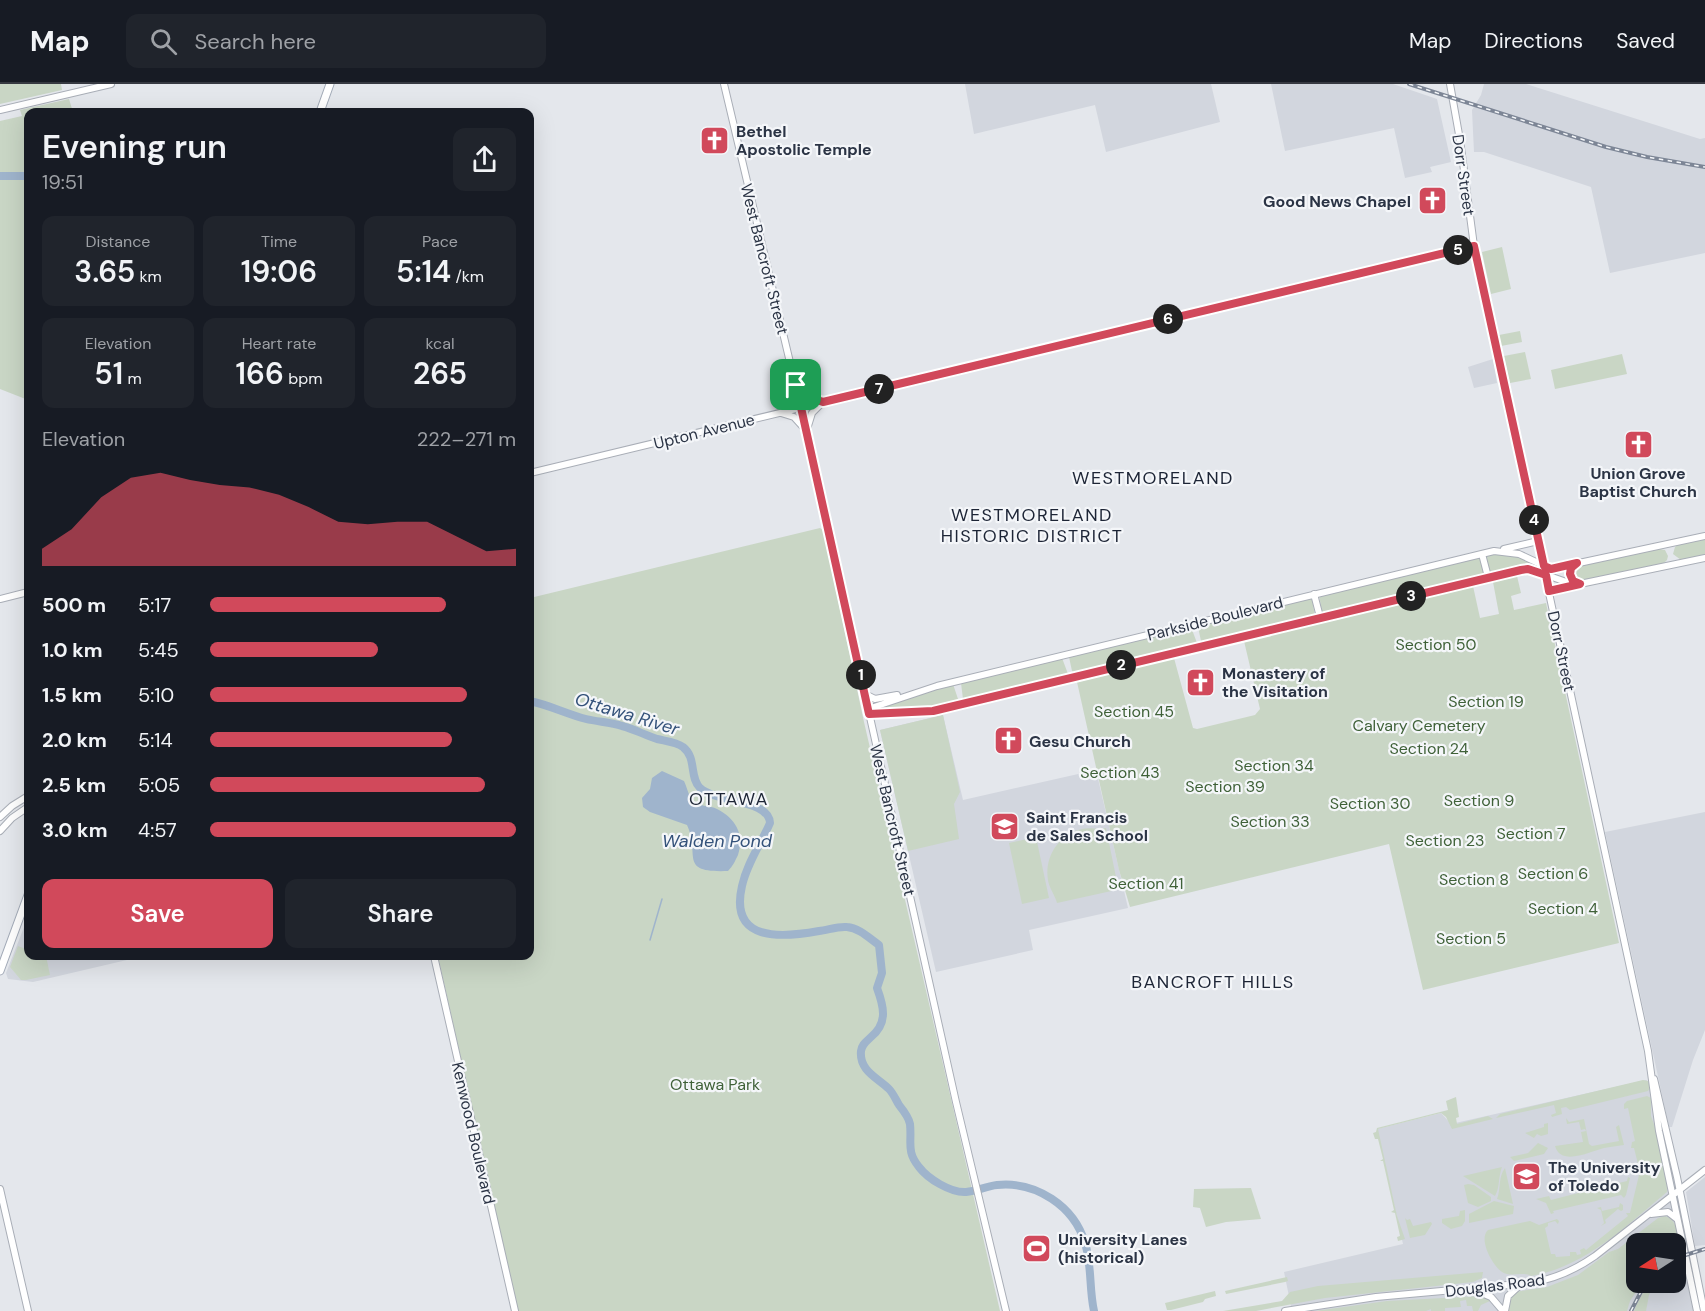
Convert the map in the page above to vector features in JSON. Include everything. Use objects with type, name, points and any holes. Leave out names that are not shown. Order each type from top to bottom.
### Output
[{"type":"main road","points":[[321,108],[330,84]]},
{"type":"main road","points":[[0,971],[24,906]]},
{"type":"street","points":[[0,110],[111,84]]},
{"type":"street","name":"West Bancroft Street","points":[[724,84],[807,431],[979,1200],[1006,1311]]},
{"type":"street","name":"Dorr Street","points":[[1450,84],[1474,246],[1652,1076],[1656,1114],[1697,1311]]},
{"type":"street","name":"Upton Avenue","points":[[534,472],[1474,246]]},
{"type":"street","points":[[796,385],[809,397],[823,402],[812,413],[807,431]]},
{"type":"street","points":[[778,413],[794,417],[807,431]]},
{"type":"street","name":"Parkside Boulevard","points":[[1494,551],[1524,555],[1551,569],[1705,536]]},
{"type":"street","name":"Parkside Boulevard","points":[[869,711],[909,694],[1538,541]]},
{"type":"street","points":[[1482,554],[1488,577]]},
{"type":"street","points":[[1549,591],[1705,558]]},
{"type":"street","points":[[1577,563],[1571,568],[1570,574],[1577,584]]},
{"type":"street","name":"Parkside Boulevard","points":[[869,711],[933,711],[1524,569],[1577,584]]},
{"type":"street","points":[[0,599],[24,593]]},
{"type":"street","points":[[1314,594],[1320,617]]},
{"type":"street","points":[[865,694],[876,699],[909,694]]},
{"type":"street","points":[[0,817],[24,798]]},
{"type":"street","points":[[0,831],[24,810]]},
{"type":"street","name":"Kenwood Boulevard","points":[[435,960],[515,1311]]},
{"type":"street","name":"Dorr Street","points":[[1652,1076],[1672,1155],[1704,1311]]},
{"type":"street","points":[[1656,1114],[1660,1114],[1667,1135]]},
{"type":"street","name":"Douglas Road","points":[[1285,1311],[1367,1298],[1554,1278],[1577,1268],[1595,1256],[1705,1170]]},
{"type":"street","points":[[0,1189],[28,1311]]},
{"type":"street","points":[[1647,1215],[1668,1212],[1678,1221]]},
{"type":"street","points":[[1504,1311],[1508,1296],[1521,1283]]},
{"type":"street","points":[[1470,1288],[1491,1297],[1504,1311]]},
{"type":"shaded area","points":[[965,84],[1211,84],[1220,122],[1106,152],[1095,105],[974,134]]},
{"type":"shaded area","points":[[1271,84],[1393,84],[1437,99],[1451,162],[1430,167],[1432,172],[1405,178],[1394,128],[1285,151]]},
{"type":"shaded area","points":[[1484,84],[1526,84],[1700,139],[1705,138],[1705,253],[1610,273],[1591,187],[1484,152],[1474,152],[1472,110],[1481,95]]},
{"type":"shaded area","points":[[1493,359],[1497,383],[1474,388],[1468,367]]},
{"type":"shaded area","name":"Saint Francis de Sales School","points":[[943,715],[963,800],[1096,770],[1128,908],[1029,930],[1033,950],[936,972],[880,730]]},
{"type":"shaded area","points":[[1705,812],[1705,1030],[1672,1127],[1669,1127],[1605,832]]},
{"type":"shaded area","points":[[24,927],[24,960],[127,960],[33,982],[8,979],[6,973]]},
{"type":"shaded area","name":"The University of Toledo","points":[[1646,1080],[1649,1082],[1679,1233],[1626,1233],[1626,1293],[1686,1293],[1686,1270],[1694,1311],[1292,1311],[1284,1272],[1403,1244],[1377,1129],[1441,1113],[1451,1124]]},
{"type":"shaded area","points":[[1705,1177],[1705,1245],[1695,1246],[1686,1192]]},
{"type":"green space","points":[[0,84],[61,84],[62,90],[0,104]]},
{"type":"green space","points":[[69,99],[72,108],[29,108]]},
{"type":"green space","points":[[24,109],[24,398],[0,389],[0,121],[22,116],[20,110]]},
{"type":"green space","points":[[1502,247],[1511,289],[1491,294],[1482,252]]},
{"type":"green space","points":[[1520,331],[1522,342],[1501,346],[1499,335]]},
{"type":"green space","points":[[1525,352],[1531,379],[1510,383],[1504,356]]},
{"type":"green space","points":[[1622,354],[1627,374],[1555,389],[1551,370]]},
{"type":"green space","name":"Ottawa Park","points":[[820,528],[823,530],[864,722],[1000,1311],[517,1311],[439,960],[534,960],[534,597]]},
{"type":"green space","points":[[1705,539],[1705,555],[1681,560],[1673,554],[1675,547],[1679,544]]},
{"type":"green space","points":[[1659,549],[1665,550],[1668,556],[1663,564],[1582,581],[1572,576],[1576,567]]},
{"type":"green space","points":[[1485,555],[1518,556],[1538,567],[1525,566],[1489,574]]},
{"type":"green space","points":[[1480,557],[1484,576],[1324,614],[1322,612],[1319,595]]},
{"type":"green space","name":"Calvary Cemetery","points":[[1517,576],[1521,593],[1511,596],[1514,610],[1546,603],[1619,943],[1423,990],[1389,844],[1130,907],[1119,870],[1077,682],[1174,658],[1193,728],[1197,729],[1255,715],[1260,709],[1244,641],[1473,586],[1480,618],[1499,614],[1493,582]]},
{"type":"green space","points":[[1312,599],[1315,616],[1205,643],[1201,641],[1198,627],[1200,624]]},
{"type":"green space","points":[[1191,627],[1197,643],[1195,645],[1076,674],[1072,671],[1069,657]]},
{"type":"green space","points":[[1062,658],[1068,674],[1066,676],[968,700],[963,699],[961,683]]},
{"type":"green space","points":[[953,684],[958,699],[955,703],[925,709],[875,710],[938,688]]},
{"type":"green space","points":[[943,715],[960,792],[954,804],[959,839],[908,851],[880,730]]},
{"type":"green space","points":[[1085,828],[1106,828],[1118,887],[1116,890],[1057,903],[1047,871],[1055,848],[1060,841],[1074,832]]},
{"type":"green space","points":[[1036,837],[1049,898],[1022,904],[1009,843]]},
{"type":"green space","points":[[18,946],[24,948],[24,960],[47,960],[50,975],[21,980],[10,967]]},
{"type":"green space","points":[[1643,1080],[1648,1081],[1650,1088],[1648,1091],[1570,1110],[1566,1107],[1561,1108],[1562,1114],[1552,1117],[1551,1115],[1556,1113],[1554,1105],[1496,1118],[1500,1114]]},
{"type":"green space","points":[[1647,1096],[1651,1098],[1651,1116],[1656,1130],[1667,1192],[1604,1243],[1569,1264],[1531,1276],[1505,1274],[1498,1269],[1485,1245],[1485,1234],[1488,1230],[1530,1221],[1539,1225],[1557,1219],[1558,1224],[1555,1221],[1548,1223],[1545,1228],[1551,1254],[1555,1254],[1556,1257],[1570,1256],[1570,1252],[1581,1254],[1580,1250],[1584,1248],[1586,1250],[1628,1216],[1626,1213],[1630,1213],[1639,1175],[1636,1171],[1639,1168],[1634,1148],[1631,1148],[1632,1142],[1635,1141],[1628,1108],[1624,1109],[1624,1104],[1627,1101]]},
{"type":"green space","points":[[1456,1097],[1459,1117],[1456,1118],[1457,1124],[1488,1116],[1493,1119],[1452,1129],[1446,1117],[1441,1113],[1378,1129],[1397,1216],[1405,1239],[1398,1241],[1397,1237],[1400,1236],[1395,1213],[1391,1212],[1394,1210],[1383,1161],[1380,1161],[1383,1159],[1378,1139],[1375,1139],[1373,1133],[1377,1128],[1448,1110],[1446,1101]]},
{"type":"green space","points":[[1566,1118],[1569,1122],[1584,1119],[1589,1144],[1592,1146],[1619,1141],[1616,1127],[1619,1125],[1624,1145],[1577,1156],[1563,1156],[1555,1146],[1583,1142],[1581,1132],[1586,1131],[1581,1130],[1579,1122],[1567,1124]]},
{"type":"green space","points":[[1548,1123],[1548,1134],[1541,1136],[1537,1134],[1534,1138],[1525,1133],[1544,1127],[1544,1124]]},
{"type":"green space","points":[[1538,1143],[1548,1148],[1544,1154],[1514,1161],[1510,1157],[1528,1153]]},
{"type":"green space","points":[[1502,1167],[1495,1196],[1463,1176]]},
{"type":"green space","points":[[1505,1168],[1513,1204],[1497,1199],[1501,1175]]},
{"type":"green space","points":[[1628,1177],[1630,1178],[1624,1198],[1621,1195],[1553,1211],[1554,1213],[1551,1214],[1546,1203],[1536,1199],[1549,1196],[1551,1200],[1590,1190],[1590,1186],[1594,1189],[1627,1181]]},
{"type":"green space","points":[[1464,1185],[1474,1185],[1491,1197],[1491,1201],[1478,1207],[1468,1203]]},
{"type":"green space","points":[[1251,1188],[1261,1219],[1226,1222],[1206,1227],[1200,1208],[1193,1207],[1194,1189]]},
{"type":"green space","points":[[1494,1201],[1514,1206],[1513,1214],[1469,1223],[1469,1214]]},
{"type":"green space","points":[[1620,1203],[1623,1205],[1623,1210],[1618,1209],[1605,1220],[1606,1223],[1601,1226],[1604,1223],[1601,1210],[1597,1208],[1601,1207],[1602,1211],[1619,1207]]},
{"type":"green space","points":[[1465,1210],[1465,1221],[1462,1226],[1451,1229],[1442,1223],[1442,1219],[1459,1216],[1460,1211]]},
{"type":"green space","points":[[1665,1216],[1670,1218],[1678,1233],[1639,1233],[1658,1218]]},
{"type":"green space","points":[[1405,1218],[1410,1219],[1413,1226],[1431,1222],[1432,1224],[1425,1235],[1410,1238]]},
{"type":"green space","points":[[1626,1243],[1626,1293],[1635,1293],[1627,1311],[1509,1311],[1510,1298],[1515,1292],[1547,1287],[1578,1275],[1609,1252]]},
{"type":"green space","points":[[1483,1272],[1482,1278],[1473,1282],[1325,1298],[1256,1311],[1223,1311],[1282,1301],[1290,1292],[1318,1286]]},
{"type":"green space","points":[[1287,1277],[1288,1281],[1285,1282],[1226,1294],[1225,1291]]},
{"type":"green space","points":[[1215,1291],[1216,1296],[1205,1299],[1203,1302],[1167,1310],[1165,1303]]},
{"type":"green space","points":[[1643,1293],[1650,1293],[1646,1311],[1634,1311]]},
{"type":"green space","points":[[1481,1296],[1489,1298],[1490,1301],[1481,1305],[1478,1311],[1473,1311],[1472,1306],[1467,1306],[1466,1300],[1460,1301],[1461,1307],[1445,1308],[1445,1311],[1431,1311],[1431,1309],[1426,1311],[1315,1311],[1387,1301]]},
{"type":"water","name":"Walden Pond","points":[[662,771],[684,781],[694,802],[717,809],[729,817],[737,828],[740,847],[728,871],[712,871],[696,865],[687,825],[650,812],[643,807],[642,798],[650,789],[652,778]]},
{"type":"waterway","name":"Ottawa River","points":[[0,176],[24,176]]},
{"type":"waterway","name":"Ottawa River","points":[[534,702],[680,745],[690,756],[700,788],[708,793],[752,805],[767,815],[770,823],[751,861],[742,886],[740,904],[743,918],[751,927],[775,935],[847,927],[856,929],[879,945],[882,973],[877,988],[883,1014],[880,1026],[864,1043],[861,1058],[866,1069],[885,1085],[907,1117],[910,1124],[912,1156],[923,1172],[940,1184],[954,1190],[966,1192],[993,1186],[1012,1185],[1026,1187],[1063,1207],[1080,1230],[1085,1243],[1094,1311]]},
{"type":"waterway","points":[[650,940],[662,899]]},
{"type":"railway","points":[[1409,84],[1606,147],[1705,167]]},
{"type":"railway","points":[[1686,1255],[1705,1249]]},
{"type":"railway","points":[[1631,1311],[1640,1293]]},
{"type":"place","name":"Bethel Apostolic Temple","points":[[715,140]]},
{"type":"place","name":"Good News Chapel","points":[[1432,201]]},
{"type":"place","name":"Union Grove Baptist Church","points":[[1638,445]]},
{"type":"place","name":"Monastery of the Visitation","points":[[1201,682]]},
{"type":"place","name":"Gesu Church","points":[[1008,741]]},
{"type":"place","name":"Saint Francis de Sales School","points":[[1005,826]]},
{"type":"place","name":"The University of Toledo","points":[[1527,1176]]},
{"type":"place","name":"University Lanes (historical)","points":[[1037,1248]]},
{"type":"district","name":"WESTMORELAND","points":[[1153,478]]},
{"type":"district","name":"WESTMORELAND HISTORIC DISTRICT","points":[[1032,525]]},
{"type":"district","name":"OTTAWA","points":[[729,799]]},
{"type":"district","name":"BANCROFT HILLS","points":[[1213,982]]},
{"type":"route","points":[[1474,246],[1544,566],[1551,569],[1577,563],[1571,568],[1570,574],[1573,581],[1580,584],[1549,591],[1546,575],[1524,569],[933,711],[869,714],[796,385],[813,400],[823,402],[1474,246]]},
{"type":"park label","name":"Section 50","points":[[1436,644]]},
{"type":"park label","name":"Section 19","points":[[1486,701]]},
{"type":"park label","name":"Section 45","points":[[1134,711]]},
{"type":"park label","name":"Section 24","points":[[1429,748]]},
{"type":"park label","name":"Section 34","points":[[1274,765]]},
{"type":"park label","name":"Section 43","points":[[1120,772]]},
{"type":"park label","name":"Section 39","points":[[1225,786]]},
{"type":"park label","name":"Section 9","points":[[1479,800]]},
{"type":"park label","name":"Section 30","points":[[1370,803]]},
{"type":"park label","name":"Section 33","points":[[1270,821]]},
{"type":"park label","name":"Section 7","points":[[1531,833]]},
{"type":"park label","name":"Section 23","points":[[1445,840]]},
{"type":"park label","name":"Section 6","points":[[1553,873]]},
{"type":"park label","name":"Section 8","points":[[1474,879]]},
{"type":"park label","name":"Section 41","points":[[1146,883]]},
{"type":"park label","name":"Section 4","points":[[1563,908]]},
{"type":"park label","name":"Section 5","points":[[1471,938]]}]
